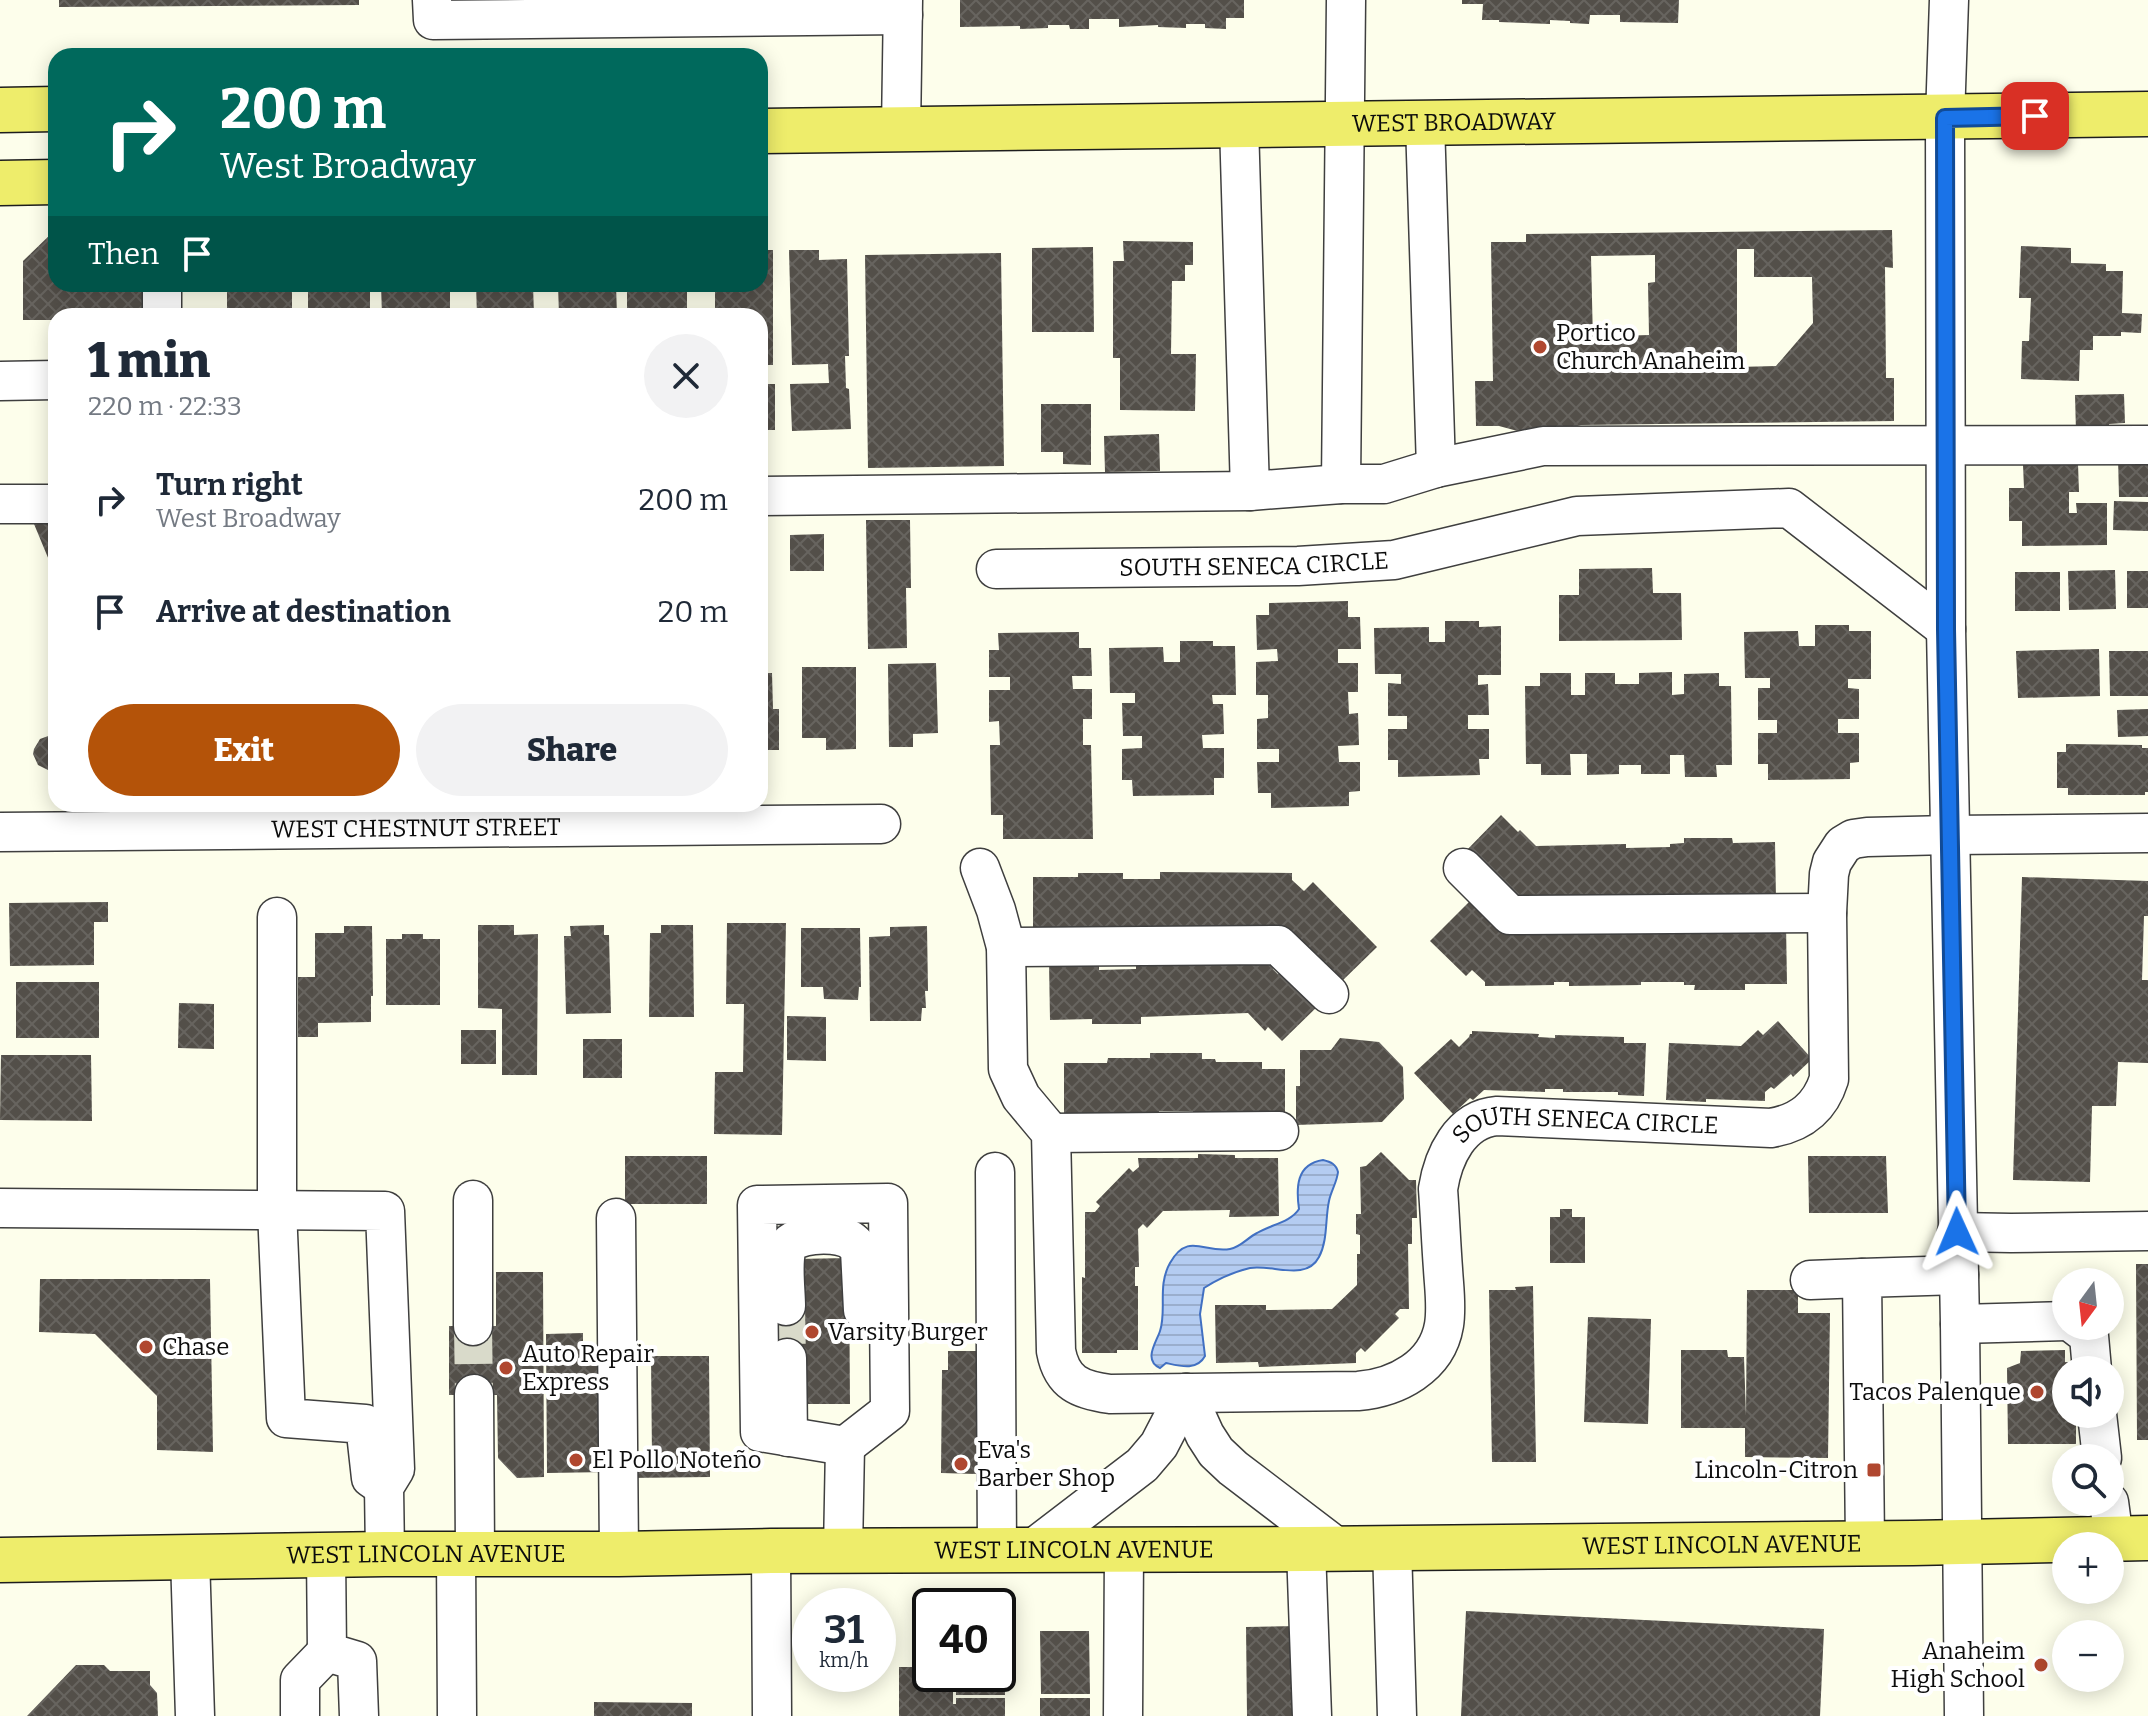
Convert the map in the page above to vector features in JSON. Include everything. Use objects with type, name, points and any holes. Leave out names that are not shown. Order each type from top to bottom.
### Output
[{"type":"main road","points":[[0,110],[48,109]]},
{"type":"main road","name":"WEST BROADWAY","points":[[768,131],[2148,114]]},
{"type":"main road","points":[[0,183],[48,182]]},
{"type":"main road","name":"WEST LINCOLN AVENUE","points":[[0,1560],[326,1554],[1961,1542],[2124,1526]]},
{"type":"street","points":[[432,0],[433,20],[903,8],[901,130]]},
{"type":"street","points":[[1341,484],[1346,0]]},
{"type":"street","points":[[1949,0],[1945,118],[1946,629],[1960,1324],[1964,1716]]},
{"type":"street","points":[[1425,123],[1436,468]]},
{"type":"street","points":[[1239,125],[1250,491]]},
{"type":"street","points":[[0,381],[48,380]]},
{"type":"street","points":[[768,496],[1250,491],[1384,484],[1436,468],[1543,446],[2148,445]]},
{"type":"street","points":[[0,504],[48,504]]},
{"type":"street","name":"SOUTH SENECA CIRCLE","points":[[996,569],[1298,566],[1394,560],[1577,516],[1789,508],[1946,629]]},
{"type":"street","name":"WEST CHESTNUT STREET","points":[[0,832],[881,824]]},
{"type":"street","points":[[1949,835],[2148,833]]},
{"type":"street","name":"SOUTH SENECA CIRCLE","points":[[1051,1133],[1056,1351],[1059,1366],[1067,1378],[1093,1392],[1110,1394],[1376,1389],[1391,1385],[1419,1368],[1437,1345],[1444,1322],[1438,1189],[1449,1150],[1476,1121],[1485,1117],[1771,1128],[1799,1120],[1811,1111],[1825,1091],[1830,1066],[1827,913],[1832,862],[1843,845],[1853,839],[1949,835]]},
{"type":"street","points":[[980,868],[1006,947],[1008,1069],[1021,1097],[1051,1133],[1279,1131]]},
{"type":"street","points":[[1463,868],[1510,915],[1827,913]]},
{"type":"street","points":[[277,917],[277,1210],[286,1418],[365,1424],[371,1478],[384,1487]]},
{"type":"street","points":[[1006,947],[1278,945],[1329,994]]},
{"type":"street","points":[[995,1172],[1014,1550]]},
{"type":"street","points":[[473,1200],[473,1326]]},
{"type":"street","points":[[888,1203],[890,1411],[876,1421],[845,1446],[760,1432],[757,1205],[888,1203]]},
{"type":"street","points":[[0,1208],[385,1211],[395,1469],[384,1487],[385,1554]]},
{"type":"street","points":[[616,1218],[619,1554]]},
{"type":"street","points":[[1957,1232],[2148,1231]]},
{"type":"street","points":[[786,1306],[786,1250],[795,1238],[838,1236],[856,1244],[862,1258],[863,1312],[877,1336],[876,1421]]},
{"type":"street","points":[[1810,1280],[1959,1275]]},
{"type":"street","points":[[1862,1278],[1865,1543]]},
{"type":"street","points":[[1960,1324],[2052,1321]]},
{"type":"street","points":[[787,1358],[788,1437]]},
{"type":"street","points":[[1186,1393],[1216,1452],[1322,1548],[1312,1716]]},
{"type":"street","points":[[1014,1550],[1142,1465],[1159,1445],[1186,1393]]},
{"type":"street","points":[[457,1716],[474,1394]]},
{"type":"street","points":[[843,1551],[845,1446]]},
{"type":"street","points":[[1392,1547],[1397,1716]]},
{"type":"street","points":[[1123,1716],[1124,1549]]},
{"type":"street","points":[[771,1551],[772,1716]]},
{"type":"street","points":[[300,1716],[300,1680],[327,1652],[326,1554]]},
{"type":"street","points":[[190,1557],[195,1716]]},
{"type":"street","points":[[327,1652],[357,1661],[359,1716]]},
{"type":"water","points":[[1323,1160],[1333,1164],[1338,1172],[1329,1201],[1324,1244],[1319,1257],[1306,1269],[1250,1268],[1204,1288],[1200,1314],[1205,1356],[1202,1361],[1193,1366],[1166,1363],[1160,1368],[1155,1365],[1151,1356],[1162,1323],[1164,1280],[1177,1253],[1190,1246],[1221,1250],[1234,1248],[1291,1217],[1299,1209],[1298,1185],[1303,1172],[1307,1166]]},
{"type":"building","points":[[59,0],[359,0],[359,5],[59,7]]},
{"type":"building","points":[[960,0],[1244,0],[1244,18],[1226,18],[1226,29],[1205,28],[1205,24],[1186,24],[1186,28],[1158,25],[1119,27],[1119,19],[1089,19],[1089,29],[1070,29],[1069,25],[1020,29],[1020,26],[960,27]]},
{"type":"building","points":[[1462,0],[1679,0],[1678,23],[1620,22],[1620,15],[1590,15],[1589,24],[1550,20],[1550,24],[1499,22],[1482,20],[1483,4],[1462,4]]},
{"type":"building","points":[[1892,230],[1893,268],[1885,267],[1886,378],[1894,378],[1894,421],[1581,425],[1540,437],[1499,426],[1476,426],[1475,381],[1493,381],[1491,242],[1526,242],[1526,234]],"holes":[[[1737,249],[1754,249],[1754,277],[1812,277],[1813,323],[1776,366],[1737,367]],[[1655,255],[1655,282],[1648,283],[1649,335],[1618,336],[1618,341],[1593,342],[1591,256]]]},
{"type":"building","points":[[48,237],[48,292],[142,292],[142,308],[48,308],[48,320],[23,320],[23,261]]},
{"type":"building","points":[[1123,241],[1193,242],[1193,265],[1185,265],[1185,281],[1172,281],[1171,354],[1196,354],[1195,411],[1120,410],[1120,358],[1113,358],[1113,261],[1124,261]]},
{"type":"building","points":[[2021,246],[2071,248],[2071,263],[2106,264],[2106,271],[2123,271],[2122,313],[2142,314],[2141,333],[2093,336],[2093,350],[2080,350],[2079,381],[2021,379],[2022,341],[2029,341],[2031,298],[2019,298]]},
{"type":"building","points":[[1093,247],[1094,332],[1032,332],[1032,248]]},
{"type":"building","points":[[768,250],[773,250],[773,365],[768,365],[768,308],[715,308],[715,292],[768,292]]},
{"type":"building","points":[[789,250],[819,250],[819,260],[847,259],[849,356],[845,356],[851,429],[792,431],[790,384],[829,383],[828,364],[792,365]]},
{"type":"building","points":[[1001,253],[1004,466],[868,468],[865,255]]},
{"type":"building","points":[[227,292],[292,292],[292,308],[227,308]]},
{"type":"building","points":[[308,292],[370,292],[370,308],[308,308]]},
{"type":"building","points":[[381,292],[450,292],[450,308],[382,308]]},
{"type":"building","points":[[476,292],[533,292],[534,308],[477,308]]},
{"type":"building","points":[[558,292],[616,292],[617,308],[559,308]]},
{"type":"building","points":[[627,292],[687,292],[687,308],[627,308]]},
{"type":"building","points":[[768,384],[775,384],[775,430],[768,430]]},
{"type":"building","points":[[2124,394],[2125,423],[2109,424],[2109,430],[2076,432],[2075,395]]},
{"type":"building","points":[[1041,404],[1091,404],[1091,465],[1063,464],[1063,452],[1041,452]]},
{"type":"building","points":[[1159,434],[1160,471],[1105,472],[1104,436]]},
{"type":"building","points":[[2118,458],[2148,458],[2148,497],[2119,497]]},
{"type":"building","points":[[2078,464],[2079,492],[2069,492],[2069,513],[2077,513],[2076,503],[2107,503],[2107,545],[2022,546],[2022,521],[2009,521],[2009,488],[2024,488],[2023,465]]},
{"type":"building","points":[[2114,501],[2148,502],[2148,531],[2113,530]]},
{"type":"building","points":[[866,520],[910,520],[911,588],[906,588],[907,648],[868,649]]},
{"type":"building","points":[[34,524],[48,524],[48,558]]},
{"type":"building","points":[[824,534],[824,571],[790,571],[790,535]]},
{"type":"building","points":[[1652,568],[1653,593],[1681,593],[1682,640],[1559,641],[1559,595],[1579,595],[1579,569]]},
{"type":"building","points":[[2115,570],[2116,609],[2069,610],[2068,571]]},
{"type":"building","points":[[2127,571],[2148,571],[2148,608],[2127,608]]},
{"type":"building","points":[[2015,572],[2060,572],[2060,611],[2015,611]]},
{"type":"building","points":[[1348,601],[1348,617],[1360,617],[1361,649],[1338,649],[1338,663],[1358,663],[1358,692],[1348,692],[1349,714],[1358,713],[1359,745],[1338,746],[1339,762],[1360,762],[1360,791],[1349,792],[1349,806],[1271,808],[1271,793],[1258,793],[1257,762],[1279,762],[1279,749],[1257,749],[1257,719],[1268,718],[1268,695],[1256,695],[1256,662],[1278,661],[1277,649],[1257,650],[1256,615],[1269,615],[1269,603]]},
{"type":"building","points":[[1445,621],[1479,621],[1479,627],[1501,626],[1501,675],[1478,675],[1478,685],[1488,684],[1489,715],[1468,715],[1468,729],[1489,729],[1489,759],[1479,759],[1480,775],[1398,777],[1398,760],[1388,760],[1388,729],[1407,729],[1407,716],[1388,716],[1388,683],[1401,684],[1401,674],[1375,674],[1374,628],[1429,627],[1429,642],[1445,642]]},
{"type":"building","points":[[1815,625],[1849,625],[1849,631],[1871,631],[1871,679],[1848,679],[1848,688],[1859,689],[1859,719],[1838,719],[1838,733],[1859,733],[1859,762],[1850,763],[1850,779],[1768,780],[1768,764],[1758,764],[1758,733],[1777,733],[1777,720],[1758,720],[1758,688],[1770,688],[1770,678],[1745,678],[1744,632],[1798,631],[1799,646],[1815,646]]},
{"type":"building","points":[[1079,632],[1079,648],[1091,648],[1092,676],[1072,676],[1073,689],[1092,689],[1092,719],[1083,719],[1083,745],[1091,745],[1093,839],[1003,839],[1003,815],[991,815],[990,745],[1000,745],[999,721],[989,722],[989,690],[1010,690],[1010,677],[989,677],[989,650],[999,650],[998,633]]},
{"type":"building","points":[[1180,641],[1213,641],[1213,646],[1235,646],[1236,695],[1212,695],[1213,704],[1223,704],[1224,734],[1202,735],[1203,748],[1224,748],[1224,778],[1214,778],[1214,795],[1133,796],[1132,780],[1122,780],[1122,749],[1142,748],[1142,736],[1123,736],[1122,703],[1135,703],[1135,693],[1110,693],[1109,648],[1163,647],[1164,662],[1180,662]]},
{"type":"building","points":[[2099,649],[2100,696],[2018,698],[2016,651]]},
{"type":"building","points":[[2109,651],[2148,651],[2148,696],[2110,696]]},
{"type":"building","points":[[936,663],[938,733],[913,734],[913,747],[889,747],[888,664]]},
{"type":"building","points":[[802,667],[856,667],[856,749],[826,750],[826,738],[802,738]]},
{"type":"building","points":[[1672,672],[1672,695],[1684,694],[1684,674],[1719,673],[1719,686],[1731,686],[1732,765],[1716,765],[1717,777],[1685,777],[1684,755],[1670,755],[1670,774],[1641,774],[1641,765],[1619,765],[1619,774],[1587,775],[1587,754],[1570,754],[1571,775],[1541,775],[1541,764],[1526,764],[1525,686],[1540,686],[1540,673],[1571,673],[1571,695],[1585,695],[1585,673],[1615,673],[1615,684],[1639,684],[1639,673]]},
{"type":"building","points":[[768,673],[772,673],[773,709],[779,709],[779,750],[768,750]]},
{"type":"building","points":[[2148,709],[2148,736],[2118,737],[2117,710]]},
{"type":"building","points":[[48,736],[48,770],[38,765],[33,754],[40,739]]},
{"type":"building","points":[[2066,744],[2142,745],[2142,748],[2148,748],[2148,792],[2145,795],[2068,795],[2068,788],[2057,788],[2057,752],[2066,752]]},
{"type":"building","points":[[1501,815],[1536,846],[1626,844],[1626,848],[1670,847],[1670,844],[1684,843],[1684,838],[1732,838],[1733,843],[1775,842],[1776,900],[1725,898],[1725,894],[1691,895],[1691,901],[1510,898],[1510,887],[1504,882],[1501,885],[1464,853]]},
{"type":"building","points":[[1160,872],[1292,873],[1292,880],[1304,891],[1313,882],[1377,947],[1340,983],[1309,952],[1118,927],[1083,927],[1083,931],[1033,933],[1033,877],[1123,873],[1123,879],[1160,879]]},
{"type":"building","points":[[2022,877],[2148,881],[2142,980],[2148,980],[2148,1063],[2118,1062],[2116,1106],[2092,1106],[2090,1182],[2013,1180]]},
{"type":"building","points":[[108,902],[108,922],[94,922],[94,965],[10,966],[9,903]]},
{"type":"building","points":[[1469,902],[1487,919],[1490,916],[1702,926],[1702,933],[1736,933],[1735,928],[1786,924],[1787,984],[1745,984],[1745,990],[1694,990],[1695,985],[1684,985],[1684,982],[1569,986],[1569,982],[1554,982],[1554,985],[1485,986],[1485,982],[1472,970],[1466,976],[1430,941]]},
{"type":"building","points":[[727,923],[786,923],[782,1135],[714,1134],[715,1072],[743,1072],[744,1004],[726,1004]]},
{"type":"building","points":[[478,925],[514,925],[514,935],[538,934],[537,1075],[502,1075],[502,1009],[478,1008]]},
{"type":"building","points":[[604,925],[604,935],[609,935],[611,1013],[566,1014],[564,936],[571,936],[570,926]]},
{"type":"building","points":[[661,925],[693,925],[694,1017],[649,1017],[650,933],[661,933]]},
{"type":"building","points":[[344,926],[372,926],[371,1022],[318,1023],[318,1037],[298,1037],[298,977],[315,977],[315,933],[344,933]]},
{"type":"building","points":[[927,926],[928,991],[925,991],[926,1008],[922,1008],[921,1021],[870,1021],[869,937],[890,936],[890,927]]},
{"type":"building","points":[[801,928],[860,928],[861,987],[858,1000],[824,999],[823,987],[801,987]]},
{"type":"building","points":[[402,934],[423,934],[423,939],[440,939],[440,1005],[386,1005],[386,939],[402,939]]},
{"type":"building","points":[[1272,960],[1273,969],[1278,974],[1283,969],[1321,1003],[1282,1041],[1268,1027],[1265,1031],[1248,1013],[1141,1017],[1141,1024],[1092,1024],[1092,1019],[1050,1020],[1049,962],[1099,965],[1099,970],[1136,969],[1136,961]]},
{"type":"building","points":[[16,982],[99,982],[99,1038],[16,1038]]},
{"type":"building","points":[[179,1003],[214,1004],[214,1049],[178,1048]]},
{"type":"building","points":[[787,1016],[826,1017],[826,1061],[787,1060]]},
{"type":"building","points":[[1778,1021],[1812,1059],[1793,1077],[1791,1074],[1774,1089],[1771,1087],[1765,1092],[1765,1101],[1666,1100],[1669,1043],[1741,1046],[1758,1030],[1763,1035]]},
{"type":"building","points":[[461,1030],[496,1030],[496,1064],[461,1064]]},
{"type":"building","points":[[1472,1031],[1539,1034],[1538,1037],[1555,1038],[1555,1035],[1624,1037],[1624,1043],[1646,1043],[1644,1096],[1618,1095],[1618,1092],[1563,1092],[1563,1089],[1545,1089],[1545,1092],[1484,1090],[1453,1114],[1414,1073],[1451,1039],[1459,1047]]},
{"type":"building","points":[[1340,1038],[1379,1042],[1403,1067],[1404,1099],[1382,1122],[1296,1125],[1300,1050],[1331,1050]]},
{"type":"building","points":[[583,1039],[622,1039],[622,1078],[583,1078]]},
{"type":"building","points":[[1150,1053],[1202,1053],[1202,1059],[1215,1059],[1216,1062],[1262,1062],[1262,1069],[1285,1069],[1285,1120],[1193,1117],[1193,1111],[1159,1111],[1159,1114],[1064,1120],[1064,1063],[1107,1063],[1108,1058],[1150,1058]]},
{"type":"building","points":[[1,1055],[91,1055],[92,1121],[0,1120]]},
{"type":"building","points":[[1381,1152],[1409,1180],[1416,1180],[1417,1218],[1412,1218],[1412,1244],[1408,1244],[1409,1309],[1400,1309],[1395,1314],[1399,1318],[1365,1352],[1361,1348],[1356,1353],[1356,1363],[1259,1367],[1258,1362],[1216,1363],[1215,1305],[1266,1305],[1266,1310],[1332,1309],[1357,1285],[1360,1235],[1356,1234],[1356,1214],[1361,1214],[1360,1167],[1366,1166]]},
{"type":"building","points":[[1198,1154],[1278,1158],[1279,1216],[1229,1217],[1230,1210],[1163,1211],[1147,1228],[1143,1224],[1138,1229],[1139,1267],[1135,1267],[1138,1350],[1082,1353],[1085,1212],[1095,1212],[1100,1206],[1096,1202],[1129,1168],[1133,1172],[1139,1167],[1138,1158],[1198,1158]]},
{"type":"building","points":[[625,1156],[707,1156],[707,1204],[625,1204]]},
{"type":"building","points":[[1808,1156],[1886,1156],[1888,1213],[1809,1213]]},
{"type":"building","points":[[1560,1209],[1572,1209],[1572,1217],[1585,1217],[1585,1263],[1550,1263],[1550,1217],[1560,1217]]},
{"type":"building","name":"Varsity Burger","points":[[849,1258],[850,1404],[796,1404],[774,1358],[773,1306],[795,1259]]},
{"type":"building","points":[[2136,1264],[2148,1264],[2148,1440],[2137,1440]]},
{"type":"building","points":[[496,1272],[543,1272],[544,1477],[517,1478],[498,1458],[497,1395],[449,1395],[449,1326],[496,1326]]},
{"type":"building","points":[[40,1279],[210,1279],[213,1452],[157,1450],[157,1396],[95,1334],[39,1332]]},
{"type":"building","points":[[1533,1286],[1536,1462],[1492,1462],[1489,1290],[1516,1290],[1515,1287]]},
{"type":"building","points":[[1747,1290],[1798,1290],[1798,1313],[1830,1313],[1828,1458],[1745,1457],[1745,1428],[1681,1428],[1681,1350],[1727,1350],[1728,1357],[1744,1357],[1746,1416]]},
{"type":"building","points":[[1588,1317],[1651,1319],[1648,1424],[1584,1422]]},
{"type":"building","points":[[583,1333],[583,1361],[607,1360],[608,1472],[547,1473],[546,1334]]},
{"type":"building","name":"Tacos Palenque","points":[[2065,1350],[2065,1356],[2052,1356],[2052,1428],[2076,1428],[2076,1444],[2008,1444],[2007,1368],[2020,1363],[2021,1351]]},
{"type":"building","points":[[948,1351],[977,1351],[976,1474],[941,1473],[942,1370],[948,1370]]},
{"type":"building","points":[[651,1356],[709,1356],[710,1477],[628,1478],[628,1458],[652,1458]]},
{"type":"building","points":[[1466,1611],[1824,1629],[1820,1716],[1461,1716]]},
{"type":"building","points":[[1299,1626],[1299,1716],[1247,1716],[1246,1627]]},
{"type":"building","points":[[1040,1631],[1089,1631],[1090,1694],[1041,1694]]},
{"type":"building","points":[[76,1665],[104,1665],[110,1671],[150,1671],[150,1685],[157,1693],[158,1716],[27,1716]]},
{"type":"building","points":[[899,1667],[912,1667],[912,1692],[953,1692],[953,1704],[956,1704],[956,1698],[1005,1698],[1005,1716],[899,1716]]},
{"type":"building","points":[[956,1692],[1005,1692],[1005,1695],[956,1695]]},
{"type":"building","points":[[1040,1698],[1090,1698],[1090,1716],[1040,1716]]},
{"type":"building","points":[[594,1702],[692,1703],[692,1716],[594,1716]]},
{"type":"tunnel","points":[[786,1306],[787,1358]]},
{"type":"tunnel","points":[[473,1326],[474,1394]]},
{"type":"place","name":"Portico Church Anaheim","points":[[1540,347]]},
{"type":"place","name":"Varsity Burger","points":[[812,1332]]},
{"type":"place","name":"Chase","points":[[146,1347]]},
{"type":"place","name":"Auto Repair Express","points":[[506,1368]]},
{"type":"place","name":"Tacos Palenque","points":[[2037,1392]]},
{"type":"place","name":"El Pollo Noteño","points":[[576,1460]]},
{"type":"place","name":"Eva's Barber Shop","points":[[961,1464]]},
{"type":"place","name":"Lincoln-Citron","points":[[1874,1470]]},
{"type":"place","name":"Anaheim High School","points":[[2041,1665]]},
{"type":"route","points":[[1957,1232],[1946,629],[1945,118],[2035,116]]}]
